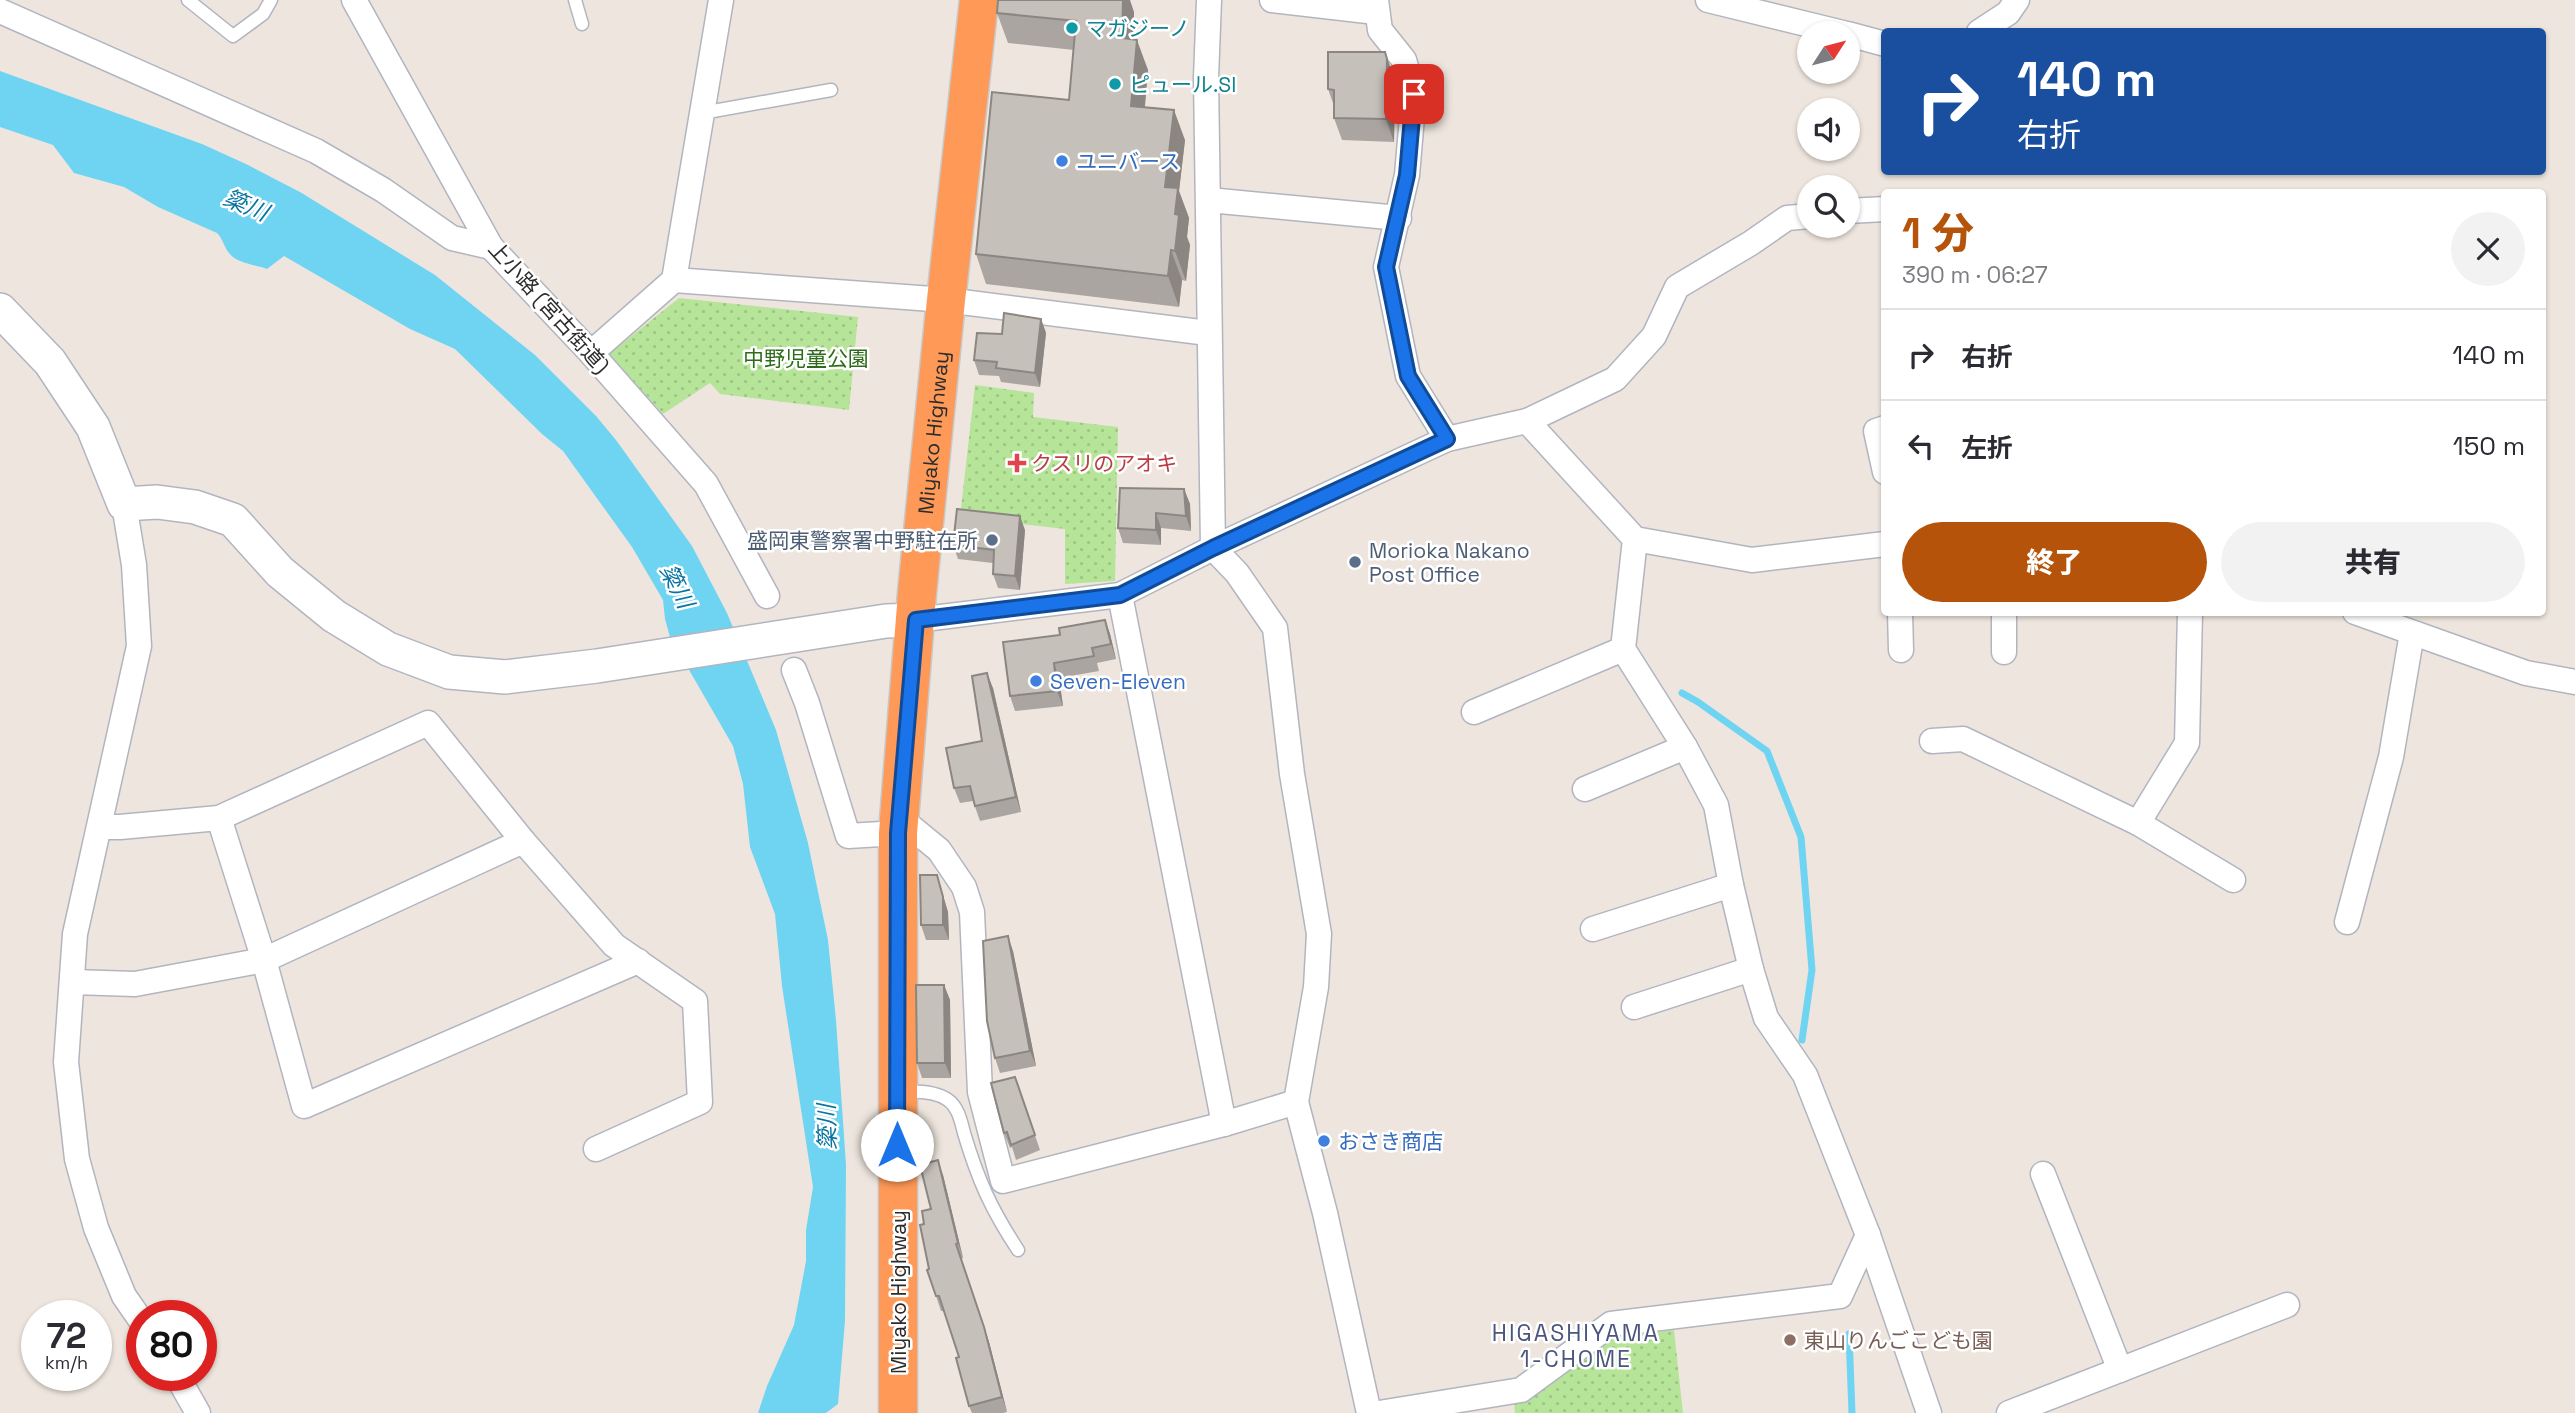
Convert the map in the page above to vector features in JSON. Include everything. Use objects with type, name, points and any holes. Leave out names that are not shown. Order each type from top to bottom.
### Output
[{"type":"highway","name":"Miyako Highway","points":[[898,1413],[899,825],[946,300],[979,0]]},
{"type":"street","name":"上小路 (宮古街道)","points":[[354,0],[491,247],[591,353],[706,484],[767,596]]},
{"type":"street","points":[[591,353],[674,280],[721,0]]},
{"type":"street","points":[[1209,0],[1206,78],[1213,548],[1237,573],[1275,628],[1295,798],[1319,934],[1316,987],[1296,1102],[1325,1213],[1369,1413]]},
{"type":"street","points":[[1272,0],[1376,6],[1380,30],[1404,60],[1414,94],[1407,175],[1386,267],[1408,376],[1447,439]]},
{"type":"street","points":[[1708,0],[1797,22]]},
{"type":"street","points":[[1985,28],[2008,13],[2017,0]]},
{"type":"street","points":[[0,11],[316,150],[383,190],[452,238],[491,247]]},
{"type":"street","points":[[1860,38],[1881,43]]},
{"type":"street","points":[[1209,200],[1399,218]]},
{"type":"street","points":[[1860,210],[1881,209]]},
{"type":"street","points":[[124,504],[157,502],[195,507],[233,520],[280,572],[334,616],[388,649],[449,673],[505,677],[597,666],[886,621],[916,620],[1120,595],[1213,548],[1447,439],[1527,421],[1615,379],[1654,337],[1677,287],[1787,218],[1797,217]]},
{"type":"street","points":[[674,280],[946,300],[1209,333]]},
{"type":"street","points":[[0,310],[50,362],[93,427],[124,504],[134,565],[139,646],[75,934],[66,1062],[78,1159],[96,1228],[127,1300]]},
{"type":"street","points":[[1527,421],[1635,539],[1752,560],[1881,544]]},
{"type":"street","points":[[1881,430],[1877,431],[1881,452]]},
{"type":"street","points":[[1635,539],[1623,649],[1685,747],[1716,805],[1731,885],[1766,1018],[1805,1075],[1868,1235],[1929,1413]]},
{"type":"street","points":[[1120,595],[1224,1124]]},
{"type":"street","points":[[1900,616],[1901,650]]},
{"type":"street","points":[[2004,616],[2004,652]]},
{"type":"street","points":[[2138,823],[2186,743],[2190,616]]},
{"type":"street","points":[[2366,616],[2526,673],[2575,682]]},
{"type":"street","points":[[2347,922],[2391,757],[2412,633]]},
{"type":"street","points":[[1474,712],[1623,649]]},
{"type":"street","points":[[793,670],[807,703],[848,836],[899,825],[939,850],[964,887],[972,912],[980,1092],[1003,1181],[1224,1124],[1296,1102]]},
{"type":"street","points":[[100,827],[219,818],[428,723],[523,841],[614,945],[695,1001],[700,1102],[596,1149]]},
{"type":"street","points":[[1932,741],[1964,739],[2138,823],[2233,880]]},
{"type":"street","points":[[1585,789],[1685,747]]},
{"type":"street","points":[[219,818],[264,960],[304,1106],[638,961]]},
{"type":"street","points":[[72,982],[135,984],[264,960],[523,841]]},
{"type":"street","points":[[1593,929],[1731,885]]},
{"type":"street","points":[[1634,1007],[1751,969]]},
{"type":"street","points":[[2043,1174],[2120,1370]]},
{"type":"street","points":[[1379,1413],[1521,1390],[1611,1324],[1840,1296],[1868,1235]]},
{"type":"street","points":[[2009,1413],[2287,1305]]},
{"type":"street","points":[[186,1391],[198,1413]]},
{"type":"lane","points":[[188,0],[233,36],[263,14],[271,0]]},
{"type":"lane","points":[[575,0],[582,24]]},
{"type":"lane","points":[[702,113],[831,90]]},
{"type":"lane","points":[[897,1092],[935,1094],[949,1100],[959,1115],[974,1167],[989,1204],[1017,1250]]},
{"type":"green space","name":"中野児童公園","points":[[679,298],[858,317],[849,410],[720,394],[710,383],[663,414],[609,354]]},
{"type":"green space","points":[[975,385],[1034,393],[1033,417],[1118,427],[1115,581],[1065,584],[1065,529],[960,517]]},
{"type":"green space","points":[[1674,1330],[1683,1413],[1515,1413],[1514,1402],[1616,1336]]},
{"type":"water","name":"簗川","points":[[0,71],[202,144],[246,164],[300,192],[435,275],[535,355],[596,416],[692,546],[727,613],[776,730],[808,843],[828,940],[846,1165],[845,1321],[838,1404],[826,1413],[758,1413],[794,1325],[806,1261],[806,1230],[813,1187],[782,986],[775,914],[750,847],[743,784],[733,746],[670,637],[663,600],[632,547],[563,451],[455,349],[410,329],[284,256],[267,269],[241,261],[229,253],[217,233],[158,207],[124,187],[74,173],[53,145],[0,127]]},
{"type":"building","points":[[998,0],[1123,0],[1122,38],[1137,40],[1131,106],[1174,110],[1165,187],[1178,188],[1175,214],[1179,215],[1175,251],[1171,250],[1168,276],[976,254],[992,92],[1069,100],[1076,21],[997,13]]},
{"type":"building","points":[[1328,52],[1385,52],[1386,119],[1334,118],[1334,90],[1328,89]]},
{"type":"building","points":[[1004,313],[1041,319],[1035,373],[996,368],[997,362],[974,360],[977,333],[1002,334]]},
{"type":"building","points":[[1120,488],[1184,489],[1186,516],[1156,513],[1156,530],[1118,528]]},
{"type":"building","points":[[957,509],[1020,516],[1015,576],[993,574],[994,550],[953,545]]},
{"type":"building","points":[[1105,620],[1111,644],[1092,648],[1094,656],[1054,663],[1057,691],[1010,696],[1003,642],[1060,635],[1059,628]]},
{"type":"building","points":[[987,673],[1016,797],[975,806],[970,786],[954,788],[946,748],[982,741],[972,676]]},
{"type":"building","points":[[920,875],[937,875],[943,897],[943,925],[921,925]]},
{"type":"building","points":[[1008,936],[1030,1051],[995,1058],[987,1021],[983,941]]},
{"type":"building","points":[[916,985],[944,985],[945,1063],[917,1063]]},
{"type":"building","points":[[1015,1077],[1035,1135],[1011,1145],[1007,1132],[1004,1133],[991,1083]]},
{"type":"building","points":[[938,1160],[958,1243],[956,1244],[984,1327],[1002,1397],[969,1406],[956,1358],[959,1357],[939,1296],[936,1296],[927,1270],[929,1269],[920,1225],[924,1224],[922,1211],[931,1209],[920,1165]]},
{"type":"waterway","points":[[1682,693],[1767,751],[1801,837],[1812,970],[1802,1040]]},
{"type":"waterway","points":[[1849,1334],[1852,1413]]},
{"type":"place","name":"マガジーノ","points":[[1072,28]]},
{"type":"place","name":"ピュール.SI","points":[[1115,84]]},
{"type":"place","name":"ユニバース","points":[[1062,161]]},
{"type":"place","name":"クスリのアオキ","points":[[1017,463]]},
{"type":"place","name":"盛岡東警察署中野駐在所","points":[[992,540]]},
{"type":"place","name":"Morioka Nakano Post Office","points":[[1355,562]]},
{"type":"place","name":"Seven-Eleven","points":[[1036,681]]},
{"type":"place","name":"おさき商店","points":[[1324,1141]]},
{"type":"place","name":"東山りんごこども園","points":[[1790,1340]]},
{"type":"district","name":"HIGASHIYAMA 1-CHOME","points":[[1576,1346]]},
{"type":"route","points":[[897,1145],[898,833],[916,620],[1120,595],[1213,548],[1447,439],[1408,376],[1386,267],[1407,175],[1414,94]]}]
